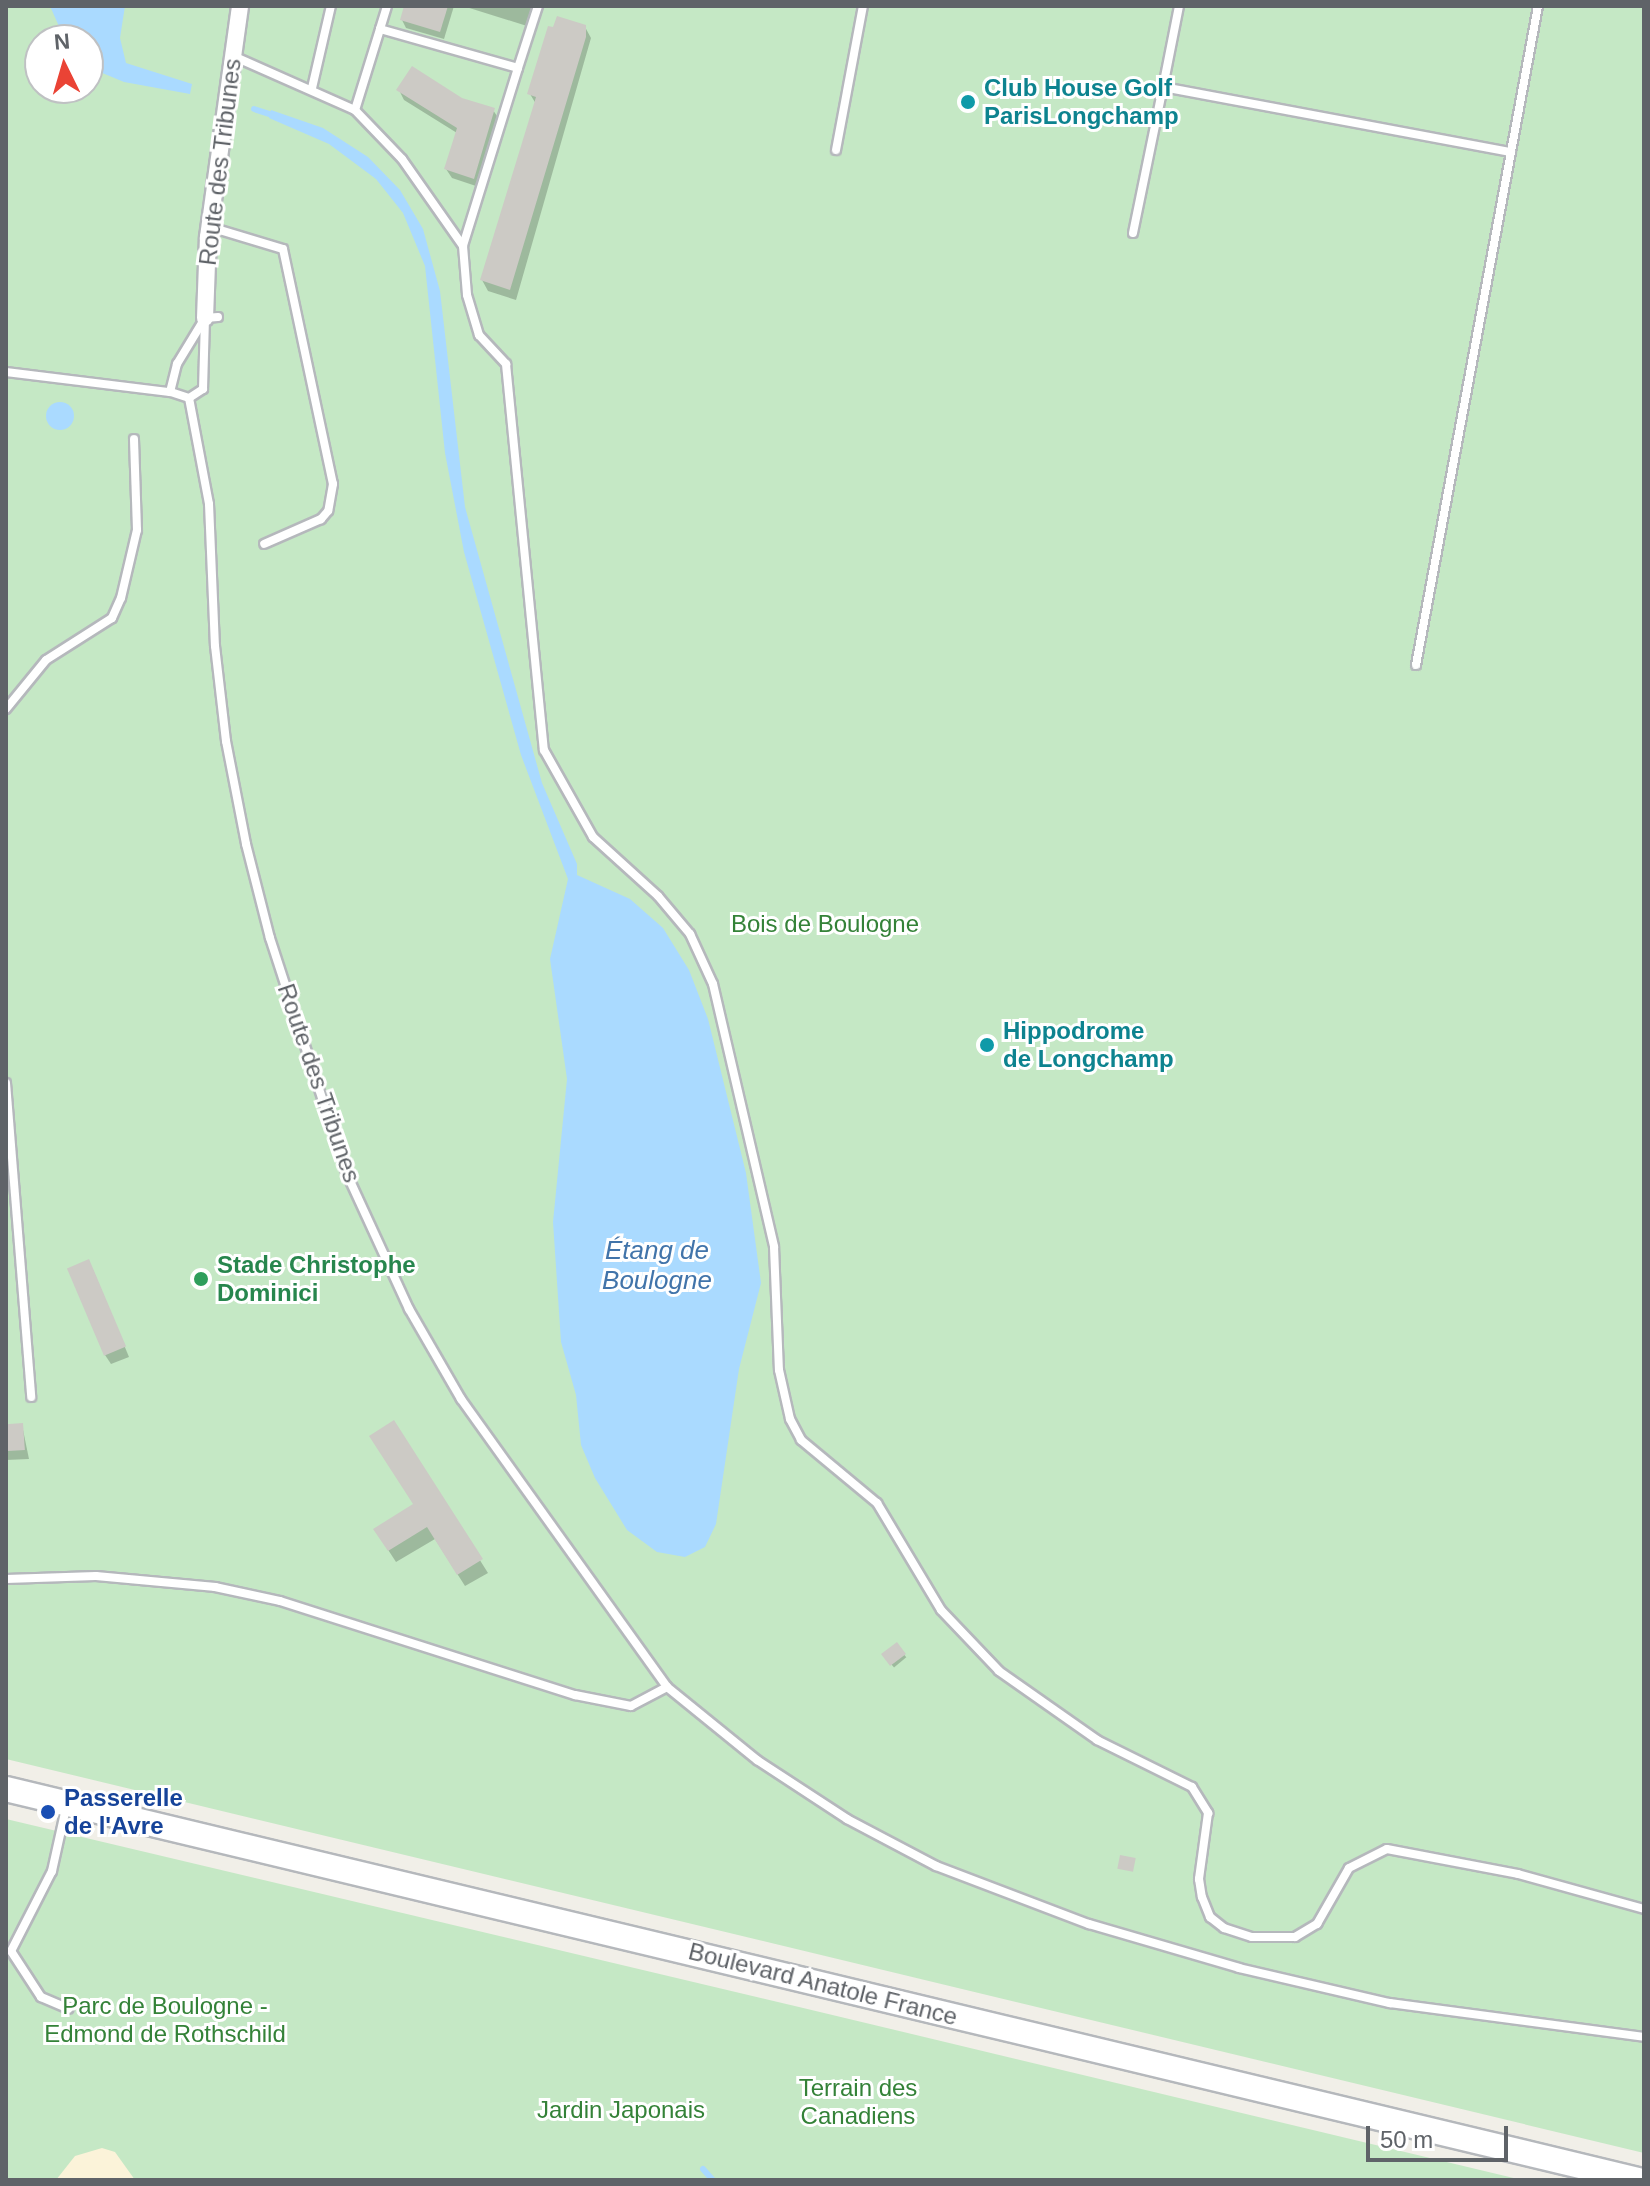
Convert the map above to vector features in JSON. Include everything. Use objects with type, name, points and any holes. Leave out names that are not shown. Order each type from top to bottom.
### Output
[{"type":"main road","name":"Boulevard Anatole France","points":[[6,1789],[1594,2175],[1639,2180]]},
{"type":"street","name":"Route des Tribunes","points":[[211,318],[209,227],[240,6]]},
{"type":"lane","points":[[312,88],[331,6]]},
{"type":"lane","points":[[355,110],[387,6]]},
{"type":"lane","points":[[538,6],[463,246],[467,295],[479,335],[506,364],[544,750],[593,837],[658,896],[690,934],[713,984],[774,1247],[779,1370],[790,1419],[801,1440],[877,1503],[941,1610],[999,1671],[1097,1740],[1192,1787],[1208,1813],[1199,1879],[1202,1897],[1210,1917],[1224,1928],[1252,1937],[1295,1937],[1317,1924],[1349,1868],[1387,1849],[1518,1874],[1644,1909]]},
{"type":"lane","points":[[836,150],[863,6]]},
{"type":"lane","points":[[1133,233],[1179,6]]},
{"type":"lane","points":[[1416,665],[1538,6]]},
{"type":"lane","points":[[380,29],[518,68]]},
{"type":"lane","points":[[232,55],[312,88],[355,110],[402,159],[463,246]]},
{"type":"lane","points":[[1163,87],[1511,152]]},
{"type":"lane","points":[[209,227],[283,249],[333,484],[328,511],[321,519],[264,544]]},
{"type":"lane","name":"Route des Tribunes","points":[[170,392],[177,364],[211,318]]},
{"type":"lane","name":"Route des Tribunes","points":[[211,318],[203,389],[189,398],[209,504],[226,741],[246,844],[270,938],[346,1172],[409,1309],[461,1399],[667,1687],[757,1760],[847,1819],[936,1866],[1089,1924],[1239,1968],[1390,2003],[1644,2037]]},
{"type":"lane","points":[[6,372],[170,392],[189,398]]},
{"type":"lane","points":[[6,709],[46,660],[112,618],[121,598],[137,530],[134,439]]},
{"type":"lane","points":[[6,1083],[11,1242],[31,1397]]},
{"type":"lane","points":[[6,1579],[96,1576],[215,1587],[280,1601],[575,1695],[631,1706],[667,1687]]},
{"type":"lane","points":[[67,1803],[52,1871],[11,1951],[41,1997],[69,2009]]},
{"type":"green space","name":"Bois de Boulogne","points":[[6,6],[1644,6],[1644,2153],[6,1759]]},
{"type":"green space","name":"Parc de Boulogne - Edmond de Rothschild","points":[[6,1819],[799,2007],[1522,2180],[6,2180]]},
{"type":"sand","points":[[102,2148],[115,2152],[135,2180],[56,2180],[75,2156]]},
{"type":"water","points":[[50,6],[125,6],[120,38],[126,63],[192,84],[190,94],[124,82],[104,74],[104,24],[58,24]]},
{"type":"water","name":"Étang de Boulogne","points":[[271,110],[323,128],[368,157],[400,190],[423,229],[440,291],[465,507],[542,783],[577,864],[577,875],[630,899],[663,928],[689,970],[708,1019],[746,1173],[761,1283],[739,1369],[716,1524],[705,1547],[685,1557],[657,1552],[627,1530],[595,1478],[581,1445],[576,1395],[561,1342],[553,1222],[567,1079],[550,959],[568,879],[521,755],[464,552],[445,453],[425,266],[403,213],[376,179],[329,144],[269,118]]},
{"type":"water","points":[[60,402],[70,406],[74,416],[70,426],[60,430],[50,426],[46,416],[50,406]]},
{"type":"building","points":[[404,6],[448,6],[440,32],[400,20]]},
{"type":"building","points":[[557,16],[586,25],[586,37],[510,290],[480,280],[536,97],[527,94],[548,26],[553,27]]},
{"type":"building","points":[[412,66],[462,98],[495,108],[474,179],[444,169],[457,128],[396,90]]},
{"type":"building","points":[[89,1259],[126,1346],[104,1356],[67,1268]]},
{"type":"building","points":[[394,1420],[483,1559],[457,1575],[427,1527],[388,1551],[373,1529],[413,1504],[369,1436]]},
{"type":"building","points":[[23,1423],[25,1450],[8,1451],[6,1424]]},
{"type":"building","points":[[897,1642],[906,1654],[890,1666],[881,1654]]},
{"type":"building","points":[[1120,1855],[1136,1858],[1133,1872],[1117,1869]]},
{"type":"waterway","points":[[254,109],[276,116]]},
{"type":"waterway","points":[[703,2169],[713,2180]]},
{"type":"place","name":"Club House Golf ParisLongchamp","points":[[968,102]]},
{"type":"place","name":"Hippodrome de Longchamp","points":[[987,1045]]},
{"type":"place","name":"Stade Christophe Dominici","points":[[201,1279]]},
{"type":"place","name":"Passerelle de l'Avre","points":[[48,1812]]},
{"type":"park label","name":"Terrain des Canadiens","points":[[858,2102]]},
{"type":"park label","name":"Jardin Japonais","points":[[621,2110]]}]
